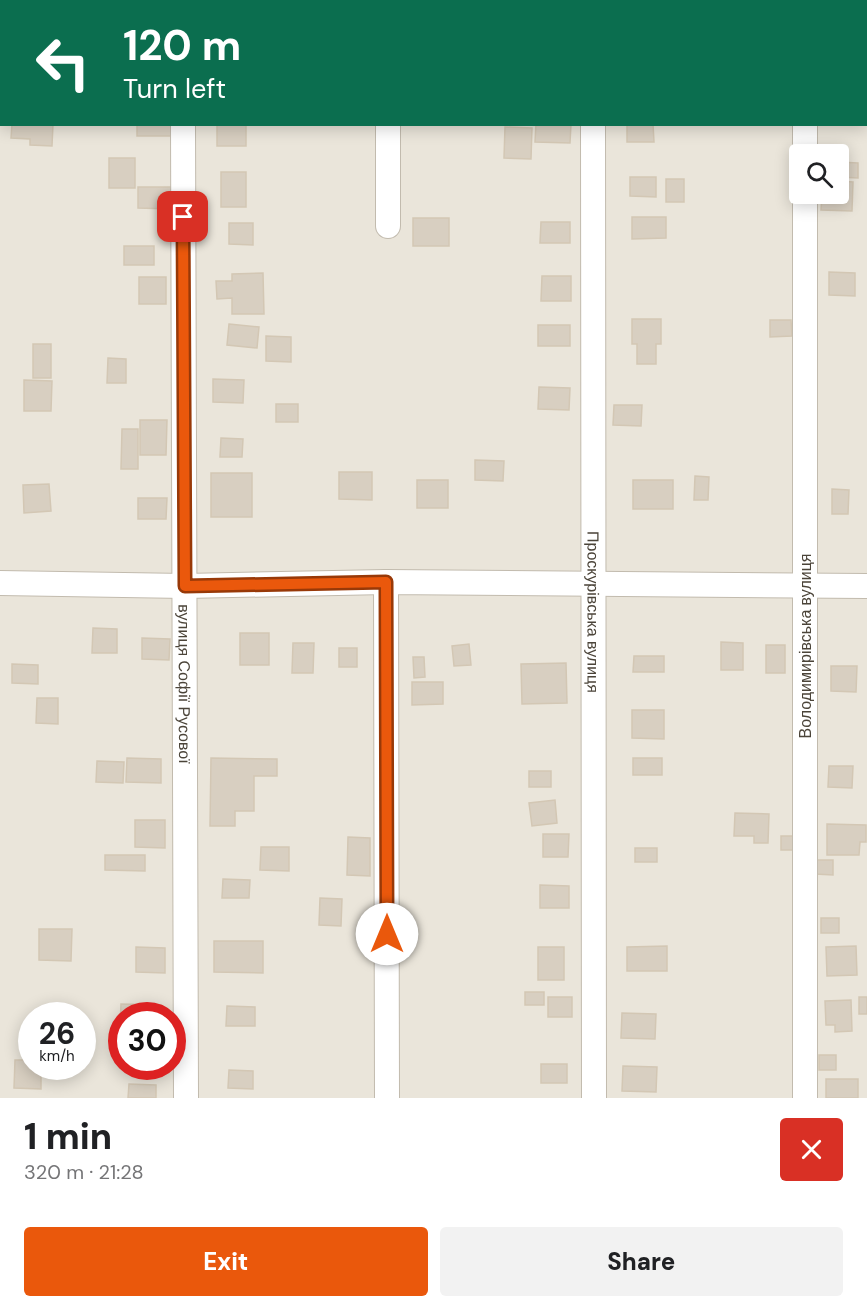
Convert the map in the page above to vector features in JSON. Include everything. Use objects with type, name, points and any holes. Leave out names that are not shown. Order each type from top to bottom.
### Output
[{"type":"street","name":"вулиця Софії Русової","points":[[183,126],[186,1098]]},
{"type":"street","points":[[388,126],[388,226]]},
{"type":"street","name":"Проскурівська вулиця","points":[[592,126],[594,1098]]},
{"type":"street","points":[[805,126],[805,144]]},
{"type":"street","name":"Володимирівська вулиця","points":[[805,204],[805,1098]]},
{"type":"street","points":[[386,582],[387,1098]]},
{"type":"street","points":[[0,583],[185,586],[386,582],[867,586]]},
{"type":"shaded area","points":[[0,126],[867,126],[867,1098],[0,1098]]},
{"type":"building","points":[[12,126],[53,126],[52,146],[30,145],[30,139],[11,138]]},
{"type":"building","points":[[137,126],[172,126],[172,136],[137,136]]},
{"type":"building","points":[[217,126],[246,126],[246,146],[217,146]]},
{"type":"building","points":[[536,126],[571,126],[570,143],[535,142]]},
{"type":"building","points":[[627,126],[653,126],[654,142],[627,142]]},
{"type":"building","points":[[505,127],[532,128],[531,159],[504,158]]},
{"type":"building","points":[[109,158],[135,158],[135,188],[109,188]]},
{"type":"building","points":[[849,163],[858,163],[858,178],[849,178]]},
{"type":"building","points":[[221,172],[246,172],[246,207],[221,207]]},
{"type":"building","points":[[630,177],[656,177],[656,197],[630,196]]},
{"type":"building","points":[[666,179],[684,179],[684,202],[666,202]]},
{"type":"building","points":[[849,182],[853,182],[852,211],[821,210],[821,204],[849,204]]},
{"type":"building","points":[[138,187],[171,187],[170,209],[138,208]]},
{"type":"building","points":[[632,217],[666,217],[666,238],[632,239]]},
{"type":"building","points":[[413,218],[449,218],[449,246],[413,246]]},
{"type":"building","points":[[541,222],[570,222],[570,243],[540,243]]},
{"type":"building","points":[[229,223],[253,223],[253,245],[229,244]]},
{"type":"building","points":[[124,246],[154,246],[154,265],[124,265]]},
{"type":"building","points":[[829,272],[855,273],[855,296],[829,295]]},
{"type":"building","points":[[263,273],[264,314],[232,314],[232,298],[217,299],[216,281],[232,281],[232,274]]},
{"type":"building","points":[[542,276],[571,276],[571,301],[541,301]]},
{"type":"building","points":[[139,277],[166,277],[166,304],[139,304]]},
{"type":"building","points":[[632,319],[661,319],[661,344],[656,344],[656,364],[637,364],[637,344],[632,344]]},
{"type":"building","points":[[770,320],[791,320],[792,336],[770,337]]},
{"type":"building","points":[[229,324],[259,327],[257,348],[227,345]]},
{"type":"building","points":[[538,325],[570,325],[570,346],[538,346]]},
{"type":"building","points":[[266,336],[291,337],[291,362],[266,361]]},
{"type":"building","points":[[33,344],[51,344],[51,378],[33,378]]},
{"type":"building","points":[[108,358],[126,359],[126,383],[107,383]]},
{"type":"building","points":[[213,379],[244,380],[243,403],[213,402]]},
{"type":"building","points":[[24,380],[52,381],[51,411],[24,411]]},
{"type":"building","points":[[539,387],[570,388],[569,410],[538,409]]},
{"type":"building","points":[[276,404],[298,404],[298,422],[276,422]]},
{"type":"building","points":[[614,405],[642,405],[641,426],[613,425]]},
{"type":"building","points":[[140,420],[167,420],[166,455],[140,455]]},
{"type":"building","points":[[122,429],[138,429],[138,469],[121,469]]},
{"type":"building","points":[[221,438],[243,439],[242,457],[220,457]]},
{"type":"building","points":[[475,460],[504,461],[503,481],[475,480]]},
{"type":"building","points":[[339,472],[372,472],[372,500],[339,499]]},
{"type":"building","points":[[211,473],[252,473],[252,517],[211,517]]},
{"type":"building","points":[[695,476],[709,477],[708,500],[694,500]]},
{"type":"building","points":[[417,480],[448,480],[448,508],[417,508]]},
{"type":"building","points":[[633,480],[673,480],[673,509],[633,509]]},
{"type":"building","points":[[49,484],[51,511],[24,513],[23,485]]},
{"type":"building","points":[[832,489],[849,490],[848,514],[832,514]]},
{"type":"building","points":[[138,498],[167,498],[166,519],[138,519]]},
{"type":"building","points":[[93,628],[117,629],[117,653],[92,653]]},
{"type":"building","points":[[240,633],[269,633],[269,665],[240,665]]},
{"type":"building","points":[[142,638],[170,639],[169,660],[142,659]]},
{"type":"building","points":[[721,642],[743,643],[743,670],[721,670]]},
{"type":"building","points":[[293,643],[314,643],[313,673],[292,673]]},
{"type":"building","points":[[469,644],[471,665],[454,666],[452,646]]},
{"type":"building","points":[[766,645],[785,645],[785,673],[766,673]]},
{"type":"building","points":[[339,648],[357,648],[357,667],[339,667]]},
{"type":"building","points":[[634,656],[664,656],[664,672],[633,672]]},
{"type":"building","points":[[413,657],[424,657],[425,677],[414,678]]},
{"type":"building","points":[[566,663],[567,703],[522,704],[521,664]]},
{"type":"building","points":[[12,664],[38,665],[38,684],[12,683]]},
{"type":"building","points":[[831,666],[857,666],[856,692],[831,691]]},
{"type":"building","points":[[412,682],[443,682],[443,704],[412,705]]},
{"type":"building","points":[[37,698],[58,698],[58,724],[36,723]]},
{"type":"building","points":[[632,710],[664,710],[664,739],[632,738]]},
{"type":"building","points":[[127,758],[161,759],[161,783],[126,782]]},
{"type":"building","points":[[211,758],[277,759],[277,776],[254,776],[254,811],[235,811],[235,826],[210,826]]},
{"type":"building","points":[[633,758],[662,758],[662,775],[633,775]]},
{"type":"building","points":[[97,761],[124,762],[123,783],[96,782]]},
{"type":"building","points":[[829,766],[853,766],[852,788],[828,787]]},
{"type":"building","points":[[529,771],[551,771],[551,787],[529,787]]},
{"type":"building","points":[[555,800],[557,823],[532,826],[529,803]]},
{"type":"building","points":[[735,813],[769,814],[768,843],[754,843],[754,836],[734,836]]},
{"type":"building","points":[[135,820],[165,820],[165,848],[135,847]]},
{"type":"building","points":[[827,824],[866,825],[866,842],[860,842],[859,855],[827,855]]},
{"type":"building","points":[[543,834],[569,834],[568,857],[543,857]]},
{"type":"building","points":[[781,836],[797,836],[797,850],[781,850]]},
{"type":"building","points":[[348,837],[370,838],[370,876],[347,875]]},
{"type":"building","points":[[261,847],[289,847],[289,871],[260,870]]},
{"type":"building","points":[[635,848],[657,848],[657,862],[635,862]]},
{"type":"building","points":[[105,855],[145,855],[145,871],[105,870]]},
{"type":"building","points":[[815,860],[833,860],[833,875],[815,874]]},
{"type":"building","points":[[223,879],[250,880],[249,898],[222,898]]},
{"type":"building","points":[[540,885],[569,886],[569,908],[540,908]]},
{"type":"building","points":[[320,898],[342,899],[341,926],[319,925]]},
{"type":"building","points":[[821,918],[839,918],[839,933],[821,933]]},
{"type":"building","points":[[39,929],[72,929],[71,961],[39,960]]},
{"type":"building","points":[[214,941],[263,941],[263,973],[214,972]]},
{"type":"building","points":[[667,946],[667,971],[627,971],[627,947]]},
{"type":"building","points":[[856,946],[857,975],[827,976],[826,947]]},
{"type":"building","points":[[136,947],[165,948],[165,973],[136,972]]},
{"type":"building","points":[[538,947],[564,947],[564,980],[538,980]]},
{"type":"building","points":[[525,992],[544,992],[544,1005],[525,1005]]},
{"type":"building","points":[[548,997],[572,997],[572,1017],[548,1017]]},
{"type":"building","points":[[859,997],[867,997],[867,1014],[859,1014]]},
{"type":"building","points":[[851,1000],[852,1031],[835,1032],[835,1025],[826,1025],[825,1001]]},
{"type":"building","points":[[227,1006],[255,1007],[255,1026],[226,1026]]},
{"type":"building","points":[[622,1013],[656,1014],[655,1039],[621,1038]]},
{"type":"building","points":[[819,1055],[836,1055],[836,1070],[819,1070]]},
{"type":"building","points":[[15,1060],[18,1060],[18,1080],[41,1080],[41,1089],[14,1088]]},
{"type":"building","points":[[541,1064],[567,1064],[567,1083],[541,1083]]},
{"type":"building","points":[[623,1066],[657,1067],[656,1092],[622,1091]]},
{"type":"building","points":[[229,1070],[253,1071],[253,1089],[228,1088]]},
{"type":"building","points":[[826,1079],[858,1079],[858,1098],[826,1098]]},
{"type":"building","points":[[129,1084],[156,1085],[156,1098],[128,1098]]},
{"type":"route","points":[[183,217],[185,586],[386,582],[387,934]]}]
